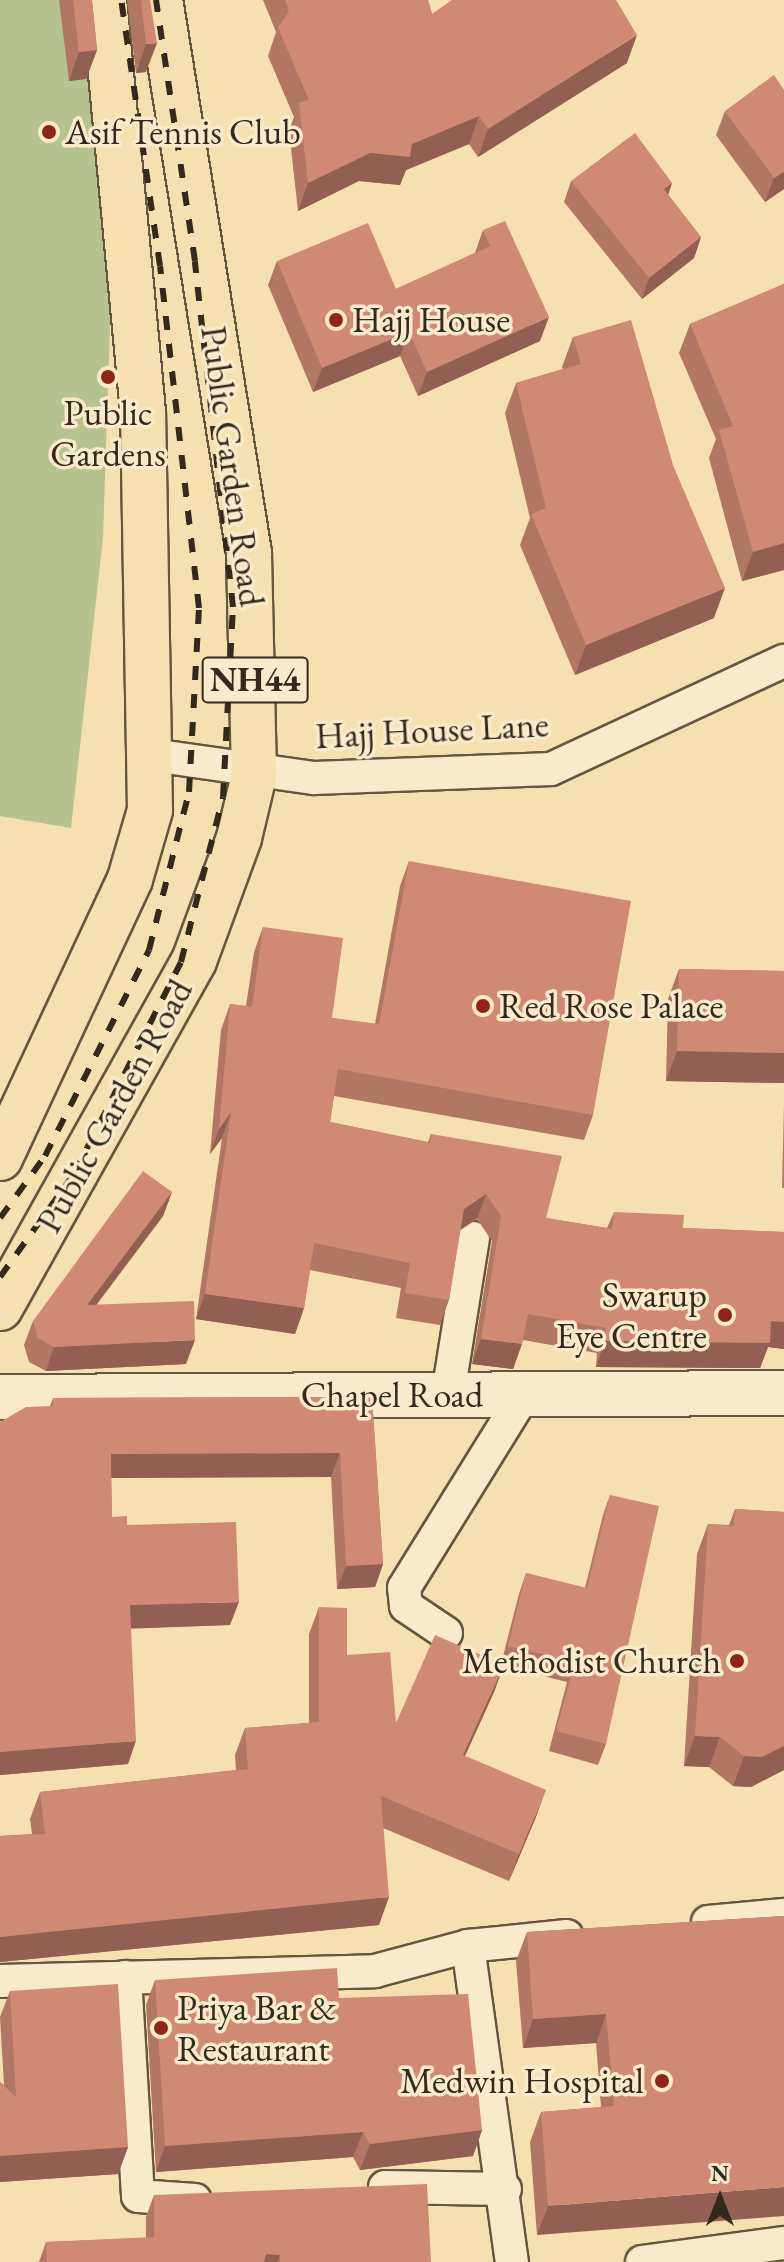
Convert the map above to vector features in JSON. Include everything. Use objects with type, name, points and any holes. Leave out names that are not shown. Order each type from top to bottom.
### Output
[{"type":"highway","name":"NH44","points":[[0,1158],[130,879],[150,810],[152,755],[143,412],[104,0]]},
{"type":"highway","name":"Public Garden Road","points":[[0,1308],[194,961],[239,838],[254,775],[249,553],[160,0]]},
{"type":"main road","name":"Chapel Road","points":[[0,1397],[784,1393]]},
{"type":"street","name":"Hajj House Lane","points":[[152,755],[254,775],[551,769],[784,661]]},
{"type":"street","points":[[448,1394],[473,1238]]},
{"type":"street","points":[[446,1633],[406,1606],[404,1588],[523,1396]]},
{"type":"street","points":[[673,1926],[784,1915]]},
{"type":"street","points":[[0,1981],[375,1971],[468,1946],[594,1933]]},
{"type":"street","points":[[468,1946],[505,2189],[512,2262]]},
{"type":"street","points":[[125,1977],[138,2196],[230,2198]]},
{"type":"street","points":[[353,2189],[505,2189]]},
{"type":"street","points":[[642,2262],[784,2243]]},
{"type":"green space","points":[[0,0],[84,0],[112,264],[103,538],[71,828],[0,816]]},
{"type":"building","points":[[73,0],[92,0],[97,50],[79,52]]},
{"type":"building","points":[[141,0],[150,0],[157,43],[146,44]]},
{"type":"building","points":[[285,0],[428,0],[432,14],[452,0],[616,0],[637,35],[488,129],[479,116],[412,144],[410,157],[370,153],[308,183],[299,103],[309,100],[278,28],[289,11]]},
{"type":"building","points":[[774,75],[784,90],[784,171],[774,178],[725,111]]},
{"type":"building","points":[[635,133],[672,183],[664,189],[701,237],[649,278],[571,181]]},
{"type":"building","points":[[505,221],[549,317],[427,372],[409,332],[322,368],[277,261],[368,223],[396,289],[490,246],[483,230]]},
{"type":"building","points":[[784,284],[784,543],[753,552],[719,430],[733,426],[690,324]]},
{"type":"building","points":[[631,320],[673,465],[725,588],[586,645],[531,514],[546,508],[516,383],[581,364],[573,337]]},
{"type":"building","points":[[409,861],[631,901],[593,1115],[338,1069],[330,1122],[430,1143],[431,1134],[562,1156],[546,1218],[612,1229],[614,1212],[684,1215],[683,1228],[784,1232],[784,1322],[771,1321],[770,1343],[605,1341],[606,1328],[528,1314],[522,1344],[481,1339],[501,1216],[486,1194],[464,1209],[449,1300],[405,1293],[410,1263],[314,1243],[304,1308],[205,1294],[231,1112],[219,1129],[230,1004],[252,1007],[263,927],[343,938],[332,1018],[379,1024]]},
{"type":"building","points":[[679,969],[784,971],[784,1053],[677,1051]]},
{"type":"building","points":[[143,1171],[172,1192],[87,1305],[194,1301],[195,1340],[54,1347],[38,1338],[33,1321]]},
{"type":"building","points":[[372,1397],[383,1564],[346,1566],[340,1453],[111,1454],[112,1517],[127,1516],[127,1525],[236,1522],[239,1602],[130,1605],[136,1741],[0,1752],[0,1422],[26,1407],[53,1406],[53,1398]]},
{"type":"building","points":[[610,1495],[659,1506],[606,1744],[556,1731],[575,1662],[508,1646],[526,1573],[587,1588]]},
{"type":"building","name":"Methodist Church","points":[[735,1509],[784,1512],[784,1746],[762,1757],[744,1756],[720,1737],[695,1736],[708,1524],[734,1526]]},
{"type":"building","points":[[319,1607],[347,1608],[347,1655],[390,1652],[396,1723],[435,1635],[504,1665],[463,1755],[546,1790],[519,1854],[381,1796],[389,1897],[0,1937],[0,1836],[45,1834],[40,1792],[248,1769],[245,1728],[319,1722]]},
{"type":"building","name":"Medwin Hospital","points":[[784,1916],[784,2187],[548,2206],[541,2112],[614,2106],[606,2014],[533,2019],[527,1932]]},
{"type":"building","points":[[337,1968],[339,1998],[468,1994],[482,2130],[370,2144],[363,2132],[165,2146],[155,1980]]},
{"type":"building","points":[[118,1984],[128,2147],[0,2156],[0,2082],[16,2097],[10,1991]]},
{"type":"building","points":[[427,2184],[431,2262],[280,2262],[280,2255],[266,2254],[264,2262],[47,2262],[46,2242],[154,2237],[154,2195]]},
{"type":"railway","points":[[0,1218],[45,1156],[149,950],[189,792],[199,608],[160,266],[121,0]]},
{"type":"railway","points":[[0,1277],[74,1174],[181,962],[223,797],[233,607],[195,261],[156,0]]},
{"type":"place","name":"Asif Tennis Club","points":[[49,132]]},
{"type":"place","name":"Hajj House","points":[[336,320]]},
{"type":"place","name":"Public Gardens","points":[[108,377]]},
{"type":"place","name":"Red Rose Palace","points":[[483,1006]]},
{"type":"place","name":"Swarup Eye Centre","points":[[725,1315]]},
{"type":"place","name":"Methodist Church","points":[[737,1661]]},
{"type":"place","name":"Priya Bar & Restaurant","points":[[161,2028]]},
{"type":"place","name":"Medwin Hospital","points":[[662,2081]]}]
